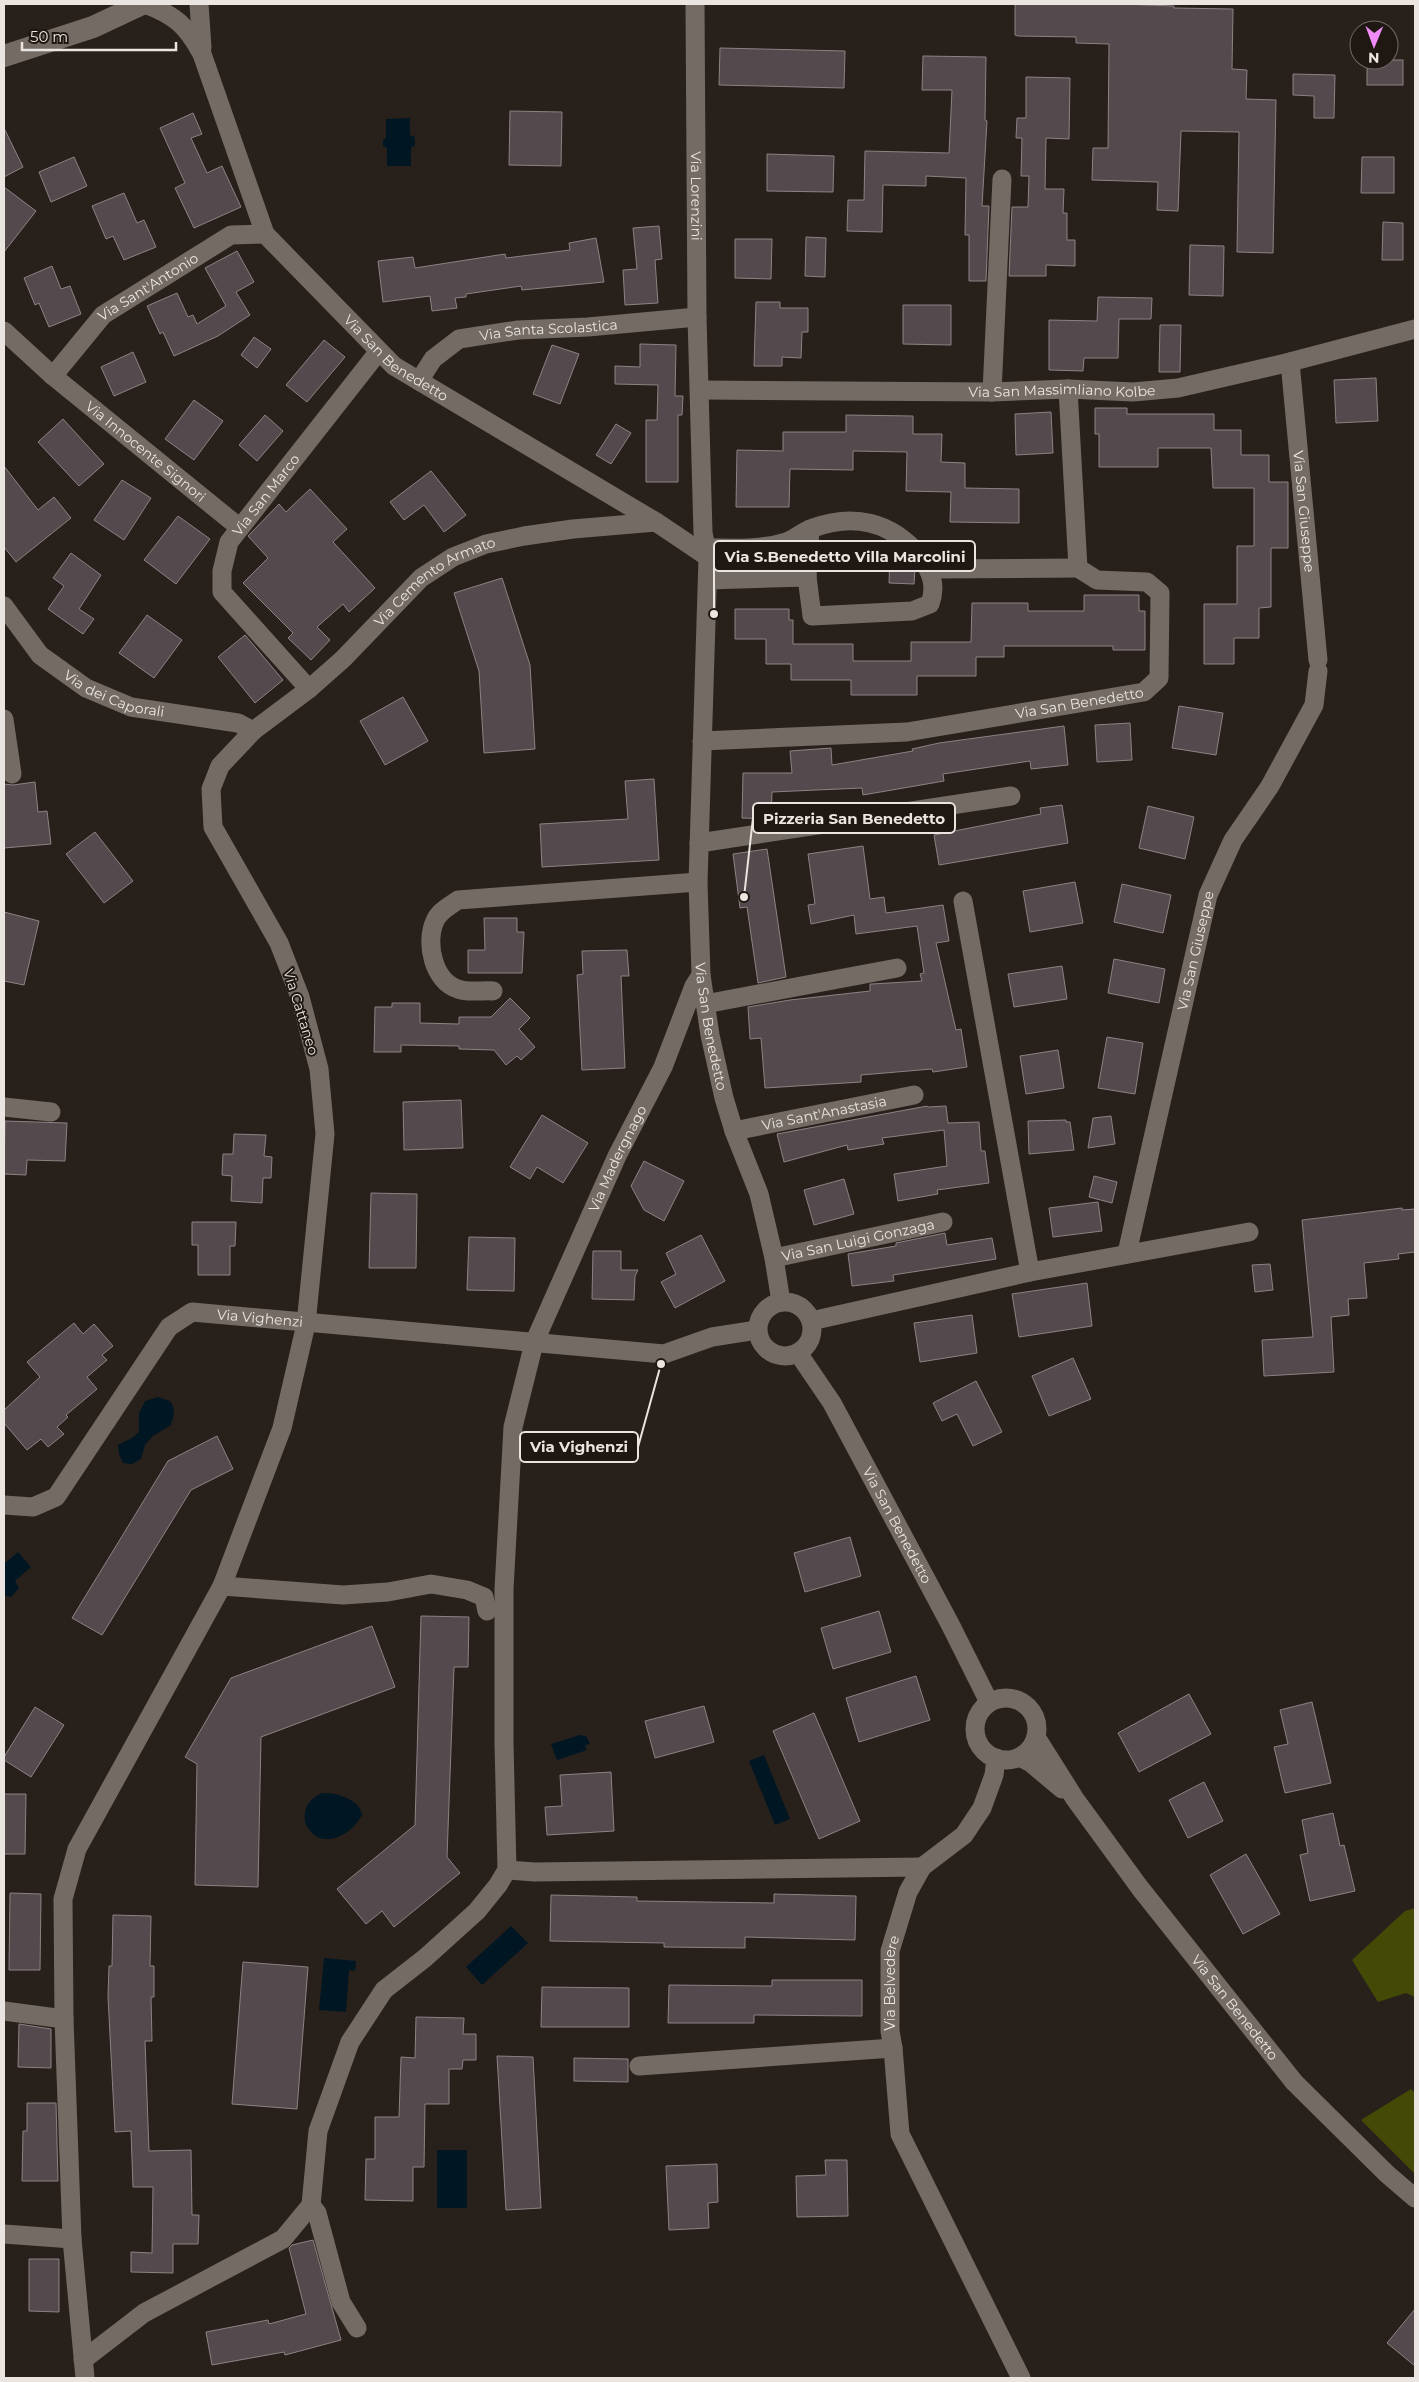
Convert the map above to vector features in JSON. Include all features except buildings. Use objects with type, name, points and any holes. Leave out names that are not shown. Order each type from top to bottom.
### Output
[{"type":"street","points":[[4,56],[93,28],[143,4],[169,13],[190,32],[202,54]]},
{"type":"street","points":[[199,4],[202,54]]},
{"type":"street","name":"Via Lorenzini","points":[[695,4],[698,317],[705,546]]},
{"type":"street","name":"Via San Benedetto","points":[[202,54],[265,234],[394,366],[656,522],[705,546],[708,580],[698,882],[701,975],[724,1098],[734,1131],[759,1194],[774,1258],[781,1302]]},
{"type":"street","points":[[992,392],[1002,179]]},
{"type":"street","name":"Via Sant'Antonio","points":[[53,376],[103,314],[231,234],[265,234]]},
{"type":"street","name":"Via Santa Scolastica","points":[[419,381],[433,359],[459,339],[518,330],[588,328],[698,317]]},
{"type":"street","name":"Via San Massimliano Kolbe","points":[[701,390],[992,392],[1068,389],[1133,392],[1178,388],[1290,362],[1415,329]]},
{"type":"street","name":"Via Innocente Signori","points":[[4,331],[53,376],[240,528]]},
{"type":"street","name":"Via San Marco","points":[[309,689],[222,592],[222,570],[229,542],[379,351]]},
{"type":"street","name":"Via San Giuseppe","points":[[1127,1253],[1208,894],[1233,840],[1270,786],[1314,705],[1318,666],[1290,362]]},
{"type":"street","points":[[930,569],[1078,568],[1068,389]]},
{"type":"street","points":[[705,546],[767,546],[787,542],[810,529],[832,521],[859,520],[884,527],[906,539],[930,569],[933,596],[930,604],[912,611],[812,616],[806,577],[810,529]]},
{"type":"street","name":"Via Cemento Armato","points":[[253,732],[309,689],[343,659],[421,578],[453,557],[486,544],[524,536],[573,529],[656,522]]},
{"type":"street","name":"Via San Benedetto","points":[[702,741],[908,732],[1144,692],[1159,678],[1160,593],[1147,582],[1096,580],[1078,568]]},
{"type":"street","points":[[708,580],[806,577]]},
{"type":"street","name":"Via dei Caporali","points":[[4,606],[40,655],[86,688],[130,707],[238,723],[253,732]]},
{"type":"street","points":[[4,719],[12,774]]},
{"type":"street","name":"Via Cattaneo","points":[[85,2378],[72,2239],[64,2019],[63,1899],[77,1849],[222,1586],[282,1428],[306,1324],[325,1134],[319,1069],[300,997],[279,943],[213,828],[211,789],[220,766],[253,732]]},
{"type":"street","points":[[699,843],[1011,796]]},
{"type":"street","points":[[493,991],[458,989],[447,983],[432,960],[434,921],[443,910],[458,900],[698,882]]},
{"type":"street","points":[[963,901],[1030,1272]]},
{"type":"street","points":[[706,1004],[897,968]]},
{"type":"street","name":"Via Madergnago","points":[[507,1870],[504,1743],[506,1550],[513,1427],[534,1343],[617,1156],[663,1067],[694,986],[701,975]]},
{"type":"street","name":"Via Sant'Anastasia","points":[[734,1131],[914,1095]]},
{"type":"street","points":[[4,1107],[51,1112]]},
{"type":"street","name":"Via San Luigi Gonzaga","points":[[774,1258],[943,1222]]},
{"type":"street","points":[[811,1321],[1030,1272],[1249,1232]]},
{"type":"street","points":[[781,1302],[794,1303],[799,1306],[811,1321],[812,1336],[804,1349],[787,1356],[771,1352],[760,1340],[757,1330],[761,1315],[773,1304],[781,1302]]},
{"type":"street","name":"Via Vighenzi","points":[[4,1505],[33,1507],[56,1498],[169,1327],[192,1312],[306,1324],[664,1354],[712,1337],[757,1330]]},
{"type":"street","name":"Via San Benedetto","points":[[798,1353],[832,1403],[950,1624],[989,1702],[1003,1697],[1018,1700],[1030,1709],[1037,1722],[1036,1737],[1075,1799],[1140,1888],[1294,2082],[1387,2174],[1415,2198]]},
{"type":"street","points":[[222,1586],[343,1595],[388,1592],[431,1584],[467,1590],[484,1597],[487,1611]]},
{"type":"street","points":[[989,1702],[976,1718],[976,1737],[987,1754],[1008,1760],[1020,1757],[1030,1749],[1036,1737]]},
{"type":"street","name":"Via San Benedetto","points":[[1020,1757],[1075,1799]]},
{"type":"street","name":"Via Belvedere","points":[[640,2066],[893,2048],[890,2031],[890,1951],[908,1892],[922,1867],[964,1835],[982,1808],[994,1775],[996,1758]]},
{"type":"street","points":[[83,2360],[144,2313],[283,2239],[311,2205],[318,2131],[350,2042],[384,1990],[425,1958],[476,1911],[498,1885],[507,1870],[535,1872],[922,1867]]},
{"type":"street","points":[[4,2011],[64,2019]]},
{"type":"street","points":[[893,2048],[900,2134],[1021,2378]]},
{"type":"street","points":[[311,2205],[317,2213],[341,2302],[357,2328]]},
{"type":"street","points":[[4,2234],[72,2239]]},
{"type":"green space","points":[[1415,1908],[1415,1997],[1406,1993],[1378,2002],[1352,1960],[1405,1911]]},
{"type":"green space","points":[[1411,2089],[1415,2093],[1415,2174],[1361,2120]]},
{"type":"water","points":[[410,118],[410,135],[415,137],[415,145],[411,148],[411,166],[387,166],[387,148],[383,146],[383,140],[386,138],[386,119]]},
{"type":"water","points":[[158,1397],[170,1401],[173,1406],[174,1414],[171,1425],[153,1436],[145,1445],[141,1459],[132,1464],[123,1463],[118,1445],[139,1432],[139,1413],[145,1401]]},
{"type":"water","points":[[18,1552],[31,1567],[15,1581],[19,1588],[11,1597],[4,1595],[4,1564]]},
{"type":"water","points":[[580,1735],[586,1736],[590,1743],[585,1746],[587,1750],[557,1760],[551,1744]]},
{"type":"water","points":[[764,1755],[790,1819],[775,1825],[749,1761]]},
{"type":"water","points":[[322,1793],[340,1795],[352,1801],[360,1809],[362,1815],[357,1823],[342,1835],[325,1839],[317,1837],[310,1831],[305,1822],[305,1812],[310,1801]]},
{"type":"water","points":[[511,1926],[528,1943],[482,1985],[466,1967]]},
{"type":"water","points":[[324,1958],[356,1961],[355,1971],[349,1970],[346,2012],[319,2010]]},
{"type":"water","points":[[437,2150],[467,2150],[467,2208],[437,2208]]},
{"type":"place","name":"Via S.Benedetto Villa Marcolini","points":[[714,614]]},
{"type":"place","name":"Pizzeria San Benedetto","points":[[744,897]]},
{"type":"place","name":"Via Vighenzi","points":[[661,1364]]}]
